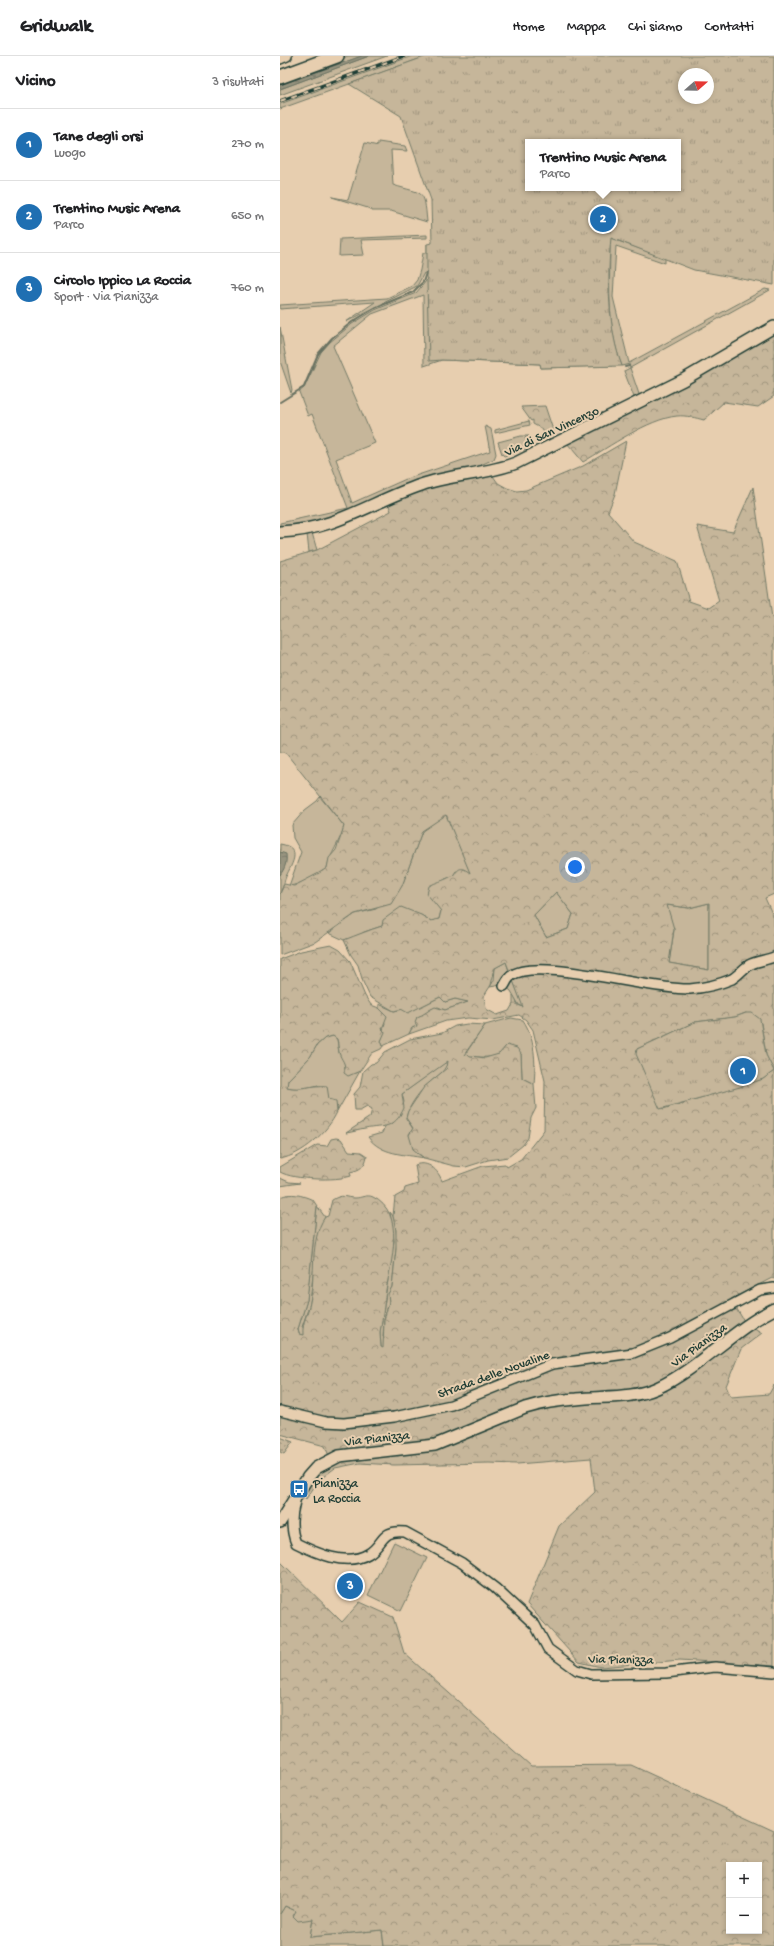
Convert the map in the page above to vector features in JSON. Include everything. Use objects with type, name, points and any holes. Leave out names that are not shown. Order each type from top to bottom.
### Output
[{"type":"highway","points":[[283,59],[314,56]]},
{"type":"highway","points":[[280,77],[337,56]]},
{"type":"main road","name":"Via di San Vincenzo","points":[[280,532],[302,530],[338,521],[422,484],[495,470],[516,463],[683,380],[774,328]]},
{"type":"main road","name":"Via Pianizza","points":[[298,1492],[308,1476],[316,1468],[339,1456],[435,1445],[525,1408],[539,1404],[575,1399],[638,1394],[656,1388],[680,1376],[744,1328],[774,1310]]},
{"type":"main road","points":[[280,1522],[298,1492]]},
{"type":"street","points":[[504,986],[511,975],[527,970],[570,971],[608,976],[627,982],[669,988],[690,989],[732,979],[749,965],[774,957]]},
{"type":"street","name":"Strada delle Novaline","points":[[280,1411],[326,1422],[344,1423],[394,1418],[451,1405],[552,1364],[633,1353],[670,1338],[760,1290],[774,1288]]},
{"type":"street","name":"Via Pianizza","points":[[298,1492],[292,1512],[291,1532],[296,1543],[318,1553],[347,1560],[356,1559],[369,1554],[386,1535],[394,1531],[405,1532],[462,1563],[495,1588],[535,1625],[548,1649],[577,1670],[591,1674],[666,1673],[715,1667],[774,1672]]},
{"type":"green space","points":[[348,56],[362,56],[280,85],[280,80]]},
{"type":"green space","points":[[369,56],[387,56],[280,95],[280,89]]},
{"type":"green space","points":[[412,56],[427,56],[280,109],[280,104]]},
{"type":"green space","points":[[427,56],[774,56],[774,285],[694,270],[611,238],[609,286],[611,320],[617,352],[622,366],[541,368],[540,364],[442,360],[429,361],[427,244],[432,243],[431,200],[401,116],[349,84]]},
{"type":"green space","points":[[378,142],[405,146],[407,151],[391,150],[393,185],[420,194],[425,203],[427,222],[391,211],[372,211],[371,209],[332,197],[348,200],[365,143],[378,146]]},
{"type":"green space","points":[[427,235],[427,238],[361,240],[364,255],[339,256],[340,239]]},
{"type":"green space","points":[[610,238],[665,258],[665,263],[616,246],[613,297],[629,363],[765,289],[770,290],[630,368],[629,364],[622,366],[613,335],[611,319]]},
{"type":"green space","points":[[427,244],[430,250],[613,366],[541,368],[540,364],[442,360],[424,366],[423,295],[372,314],[333,346],[375,443],[336,459],[352,503],[406,479],[490,451],[485,426],[491,429],[496,454],[494,459],[467,471],[322,521],[280,528],[280,523],[348,508],[312,414],[308,416],[299,392],[304,388],[321,352],[330,342],[352,324],[375,310],[416,293],[426,281],[428,274],[424,273],[417,286],[346,322],[375,302],[280,309],[280,305],[387,298],[412,286],[417,280],[423,253],[427,253]]},
{"type":"green space","points":[[280,327],[292,390],[291,393],[280,361]]},
{"type":"green space","points":[[774,332],[774,396],[758,407],[724,402],[704,420],[684,416],[666,418],[629,434],[583,462],[567,443]]},
{"type":"green space","points":[[630,368],[640,397],[635,400],[624,371]]},
{"type":"green space","points":[[545,406],[556,439],[549,442],[542,429],[533,424],[533,420],[531,421],[521,407]]},
{"type":"green space","points":[[529,421],[530,425],[495,433],[495,430]]},
{"type":"green space","points":[[521,436],[529,436],[525,438],[529,445],[532,444],[535,447],[504,456],[498,442]]},
{"type":"green space","points":[[626,441],[615,494],[608,512],[634,542],[677,561],[689,601],[709,608],[719,601],[697,526],[733,532],[753,487],[772,618],[774,619],[774,894],[765,898],[774,918],[774,1071],[774,1279],[772,1278],[731,1299],[744,1321],[762,1333],[741,1349],[726,1386],[731,1397],[769,1394],[774,1385],[774,1666],[680,1660],[601,1667],[579,1662],[527,1604],[559,1526],[595,1492],[591,1458],[517,1464],[489,1463],[394,1465],[360,1463],[335,1468],[319,1480],[306,1499],[302,1492],[311,1478],[331,1461],[325,1446],[280,1434],[280,1197],[292,1194],[301,1196],[313,1200],[317,1206],[307,1300],[298,1329],[299,1334],[303,1335],[303,1326],[312,1292],[317,1236],[320,1226],[325,1217],[328,1216],[332,1200],[342,1196],[355,1198],[368,1196],[373,1197],[383,1204],[390,1214],[394,1239],[380,1332],[381,1347],[383,1348],[384,1320],[389,1302],[388,1294],[392,1287],[396,1249],[396,1230],[393,1216],[395,1197],[404,1192],[405,1188],[418,1184],[415,1165],[424,1164],[432,1167],[438,1173],[442,1181],[483,1166],[505,1164],[507,1167],[521,1159],[544,1130],[545,1081],[533,1030],[526,1020],[519,1015],[493,1020],[468,1018],[446,1021],[409,1034],[412,1028],[417,1026],[415,1022],[417,1017],[433,1008],[435,1007],[445,1010],[468,1002],[455,999],[445,1002],[440,997],[408,1013],[401,1009],[394,1011],[370,997],[363,982],[358,965],[351,955],[344,940],[382,926],[383,920],[401,907],[421,915],[431,921],[439,919],[441,911],[427,894],[429,886],[450,877],[460,869],[466,870],[470,873],[446,815],[422,831],[402,886],[391,904],[355,914],[315,942],[280,955],[280,894],[284,884],[294,886],[327,868],[329,858],[336,850],[344,826],[285,752],[280,752],[280,561],[317,550],[391,511],[388,503],[413,492],[452,482],[493,476],[498,483],[507,488],[517,491],[526,490],[583,466]],"holes":[[[556,892],[573,914],[568,929],[546,937],[534,915]],[[709,903],[709,970],[669,963],[674,929],[667,905],[689,908]],[[506,962],[523,1007],[518,1005],[513,995],[513,1004],[509,1011],[497,1015],[486,1009],[484,996],[491,985],[495,968]],[[746,1013],[761,1023],[766,1055],[774,1071],[763,1079],[663,1109],[637,1049],[695,1022],[735,1017]]]},
{"type":"green space","points":[[312,533],[317,550],[309,552],[307,534]]},
{"type":"green space","points":[[320,797],[344,826],[340,838],[330,858],[327,868],[309,879],[289,886],[301,852],[293,838],[292,825],[305,810]]},
{"type":"green space","points":[[446,814],[471,874],[456,871],[452,877],[445,879],[434,900],[441,911],[439,919],[431,921],[421,915],[382,926],[344,940],[329,933],[355,914],[376,909],[402,886],[422,831]]},
{"type":"green space","points":[[280,844],[288,846],[292,849],[294,858],[280,894]]},
{"type":"green space","points":[[556,892],[573,914],[568,929],[546,937],[534,915]]},
{"type":"green space","points":[[709,903],[709,970],[669,963],[674,930],[666,905],[689,908]]},
{"type":"green space","points":[[331,945],[340,950],[350,961],[365,996],[371,1005],[379,1008],[387,1016],[382,1029],[385,1032],[381,1041],[383,1046],[381,1049],[372,1053],[360,1071],[348,1076],[344,1073],[344,1064],[339,1052],[337,1039],[333,1036],[325,1038],[317,1045],[310,1057],[288,1080],[287,1087],[297,1088],[327,1086],[329,1099],[336,1101],[337,1112],[333,1120],[321,1135],[313,1142],[297,1153],[280,1159],[280,959],[301,951]]},
{"type":"green space","points":[[506,962],[510,974],[501,985],[490,987],[494,980],[495,968]]},
{"type":"green space","points":[[512,978],[524,1007],[519,1005],[511,991],[506,987]]},
{"type":"green space","points":[[440,997],[445,1002],[455,999],[469,1002],[445,1010],[438,1007],[431,1009],[424,1015],[417,1017],[417,1026],[412,1028],[409,1034],[383,1046],[381,1041],[385,1023],[379,1008],[379,1004],[394,1011],[424,1005]]},
{"type":"green space","points":[[746,1013],[752,1013],[760,1019],[766,1055],[774,1071],[763,1079],[740,1087],[660,1109],[636,1054],[637,1049],[695,1022],[735,1017]]},
{"type":"green space","points":[[511,1018],[523,1020],[530,1034],[535,1059],[534,1084],[522,1078],[521,1054],[505,1047],[502,1052],[497,1055],[487,1057],[464,1056],[485,1025]]},
{"type":"green space","points":[[467,1024],[485,1025],[464,1055],[485,1058],[499,1054],[507,1045],[517,1048],[521,1054],[522,1078],[534,1084],[536,1108],[531,1118],[528,1138],[523,1145],[508,1157],[488,1160],[466,1167],[454,1166],[424,1158],[413,1149],[409,1135],[413,1128],[406,1118],[408,1111],[424,1087],[447,1068],[448,1061],[402,1094],[404,1108],[396,1120],[392,1123],[346,1133],[370,1117],[372,1109],[367,1106],[360,1110],[355,1110],[354,1094],[360,1087],[363,1071],[371,1064],[376,1063],[385,1052],[410,1039],[442,1033],[455,1026]]},
{"type":"green space","points":[[333,1036],[337,1039],[339,1053],[344,1060],[345,1068],[355,1073],[360,1071],[337,1112],[338,1107],[329,1099],[318,1085],[302,1088],[286,1087],[288,1080],[310,1057],[317,1045],[325,1038]]},
{"type":"green space","points":[[448,1060],[441,1073],[421,1091],[409,1110],[406,1118],[413,1129],[409,1134],[417,1153],[424,1158],[393,1153],[373,1143],[368,1137],[382,1133],[385,1126],[394,1122],[404,1102],[402,1094]]},
{"type":"green space","points":[[331,1139],[341,1139],[349,1151],[361,1152],[367,1156],[362,1167],[350,1172],[351,1176],[336,1179],[315,1179],[295,1177],[280,1172],[280,1167],[317,1145],[327,1146]]},
{"type":"green space","points":[[280,1178],[289,1182],[300,1183],[280,1186]]},
{"type":"green space","points":[[317,1206],[325,1217],[317,1236],[310,1303],[302,1327],[381,1347],[380,1332],[394,1241],[390,1212],[395,1223],[397,1239],[392,1287],[388,1294],[389,1302],[384,1320],[383,1336],[401,1353],[338,1345],[280,1329],[299,1334],[298,1329],[307,1300]]},
{"type":"green space","points":[[280,1437],[293,1442],[284,1454],[280,1452]]},
{"type":"green space","points":[[394,1542],[427,1558],[401,1611],[368,1595]]},
{"type":"green space","points":[[280,1561],[342,1622],[360,1602],[393,1617],[404,1653],[531,1766],[631,1765],[774,1831],[774,1946],[384,1946],[382,1930],[310,1937],[313,1919],[298,1921],[293,1916],[296,1911],[285,1906],[280,1914]]},
{"type":"green space","points":[[285,1906],[313,1919],[310,1937],[382,1930],[384,1946],[280,1946],[280,1914]]},
{"type":"water","points":[[362,56],[369,56],[280,89],[280,85]]},
{"type":"water","points":[[280,852],[286,854],[286,860],[280,875]]},
{"type":"waterway","points":[[280,402],[304,387],[318,354],[332,338],[352,322],[375,308],[413,292],[423,282],[426,273]]},
{"type":"waterway","points":[[625,367],[629,366]]},
{"type":"railway","points":[[280,101],[404,56]]},
{"type":"place","name":"Trentino Music Arena","points":[[603,219]]},
{"type":"place","name":"Tane degli orsi","points":[[743,1071]]},
{"type":"place","name":"Pianizza La Roccia","points":[[299,1489]]},
{"type":"place","name":"Circolo Ippico La Roccia","points":[[350,1586]]}]
